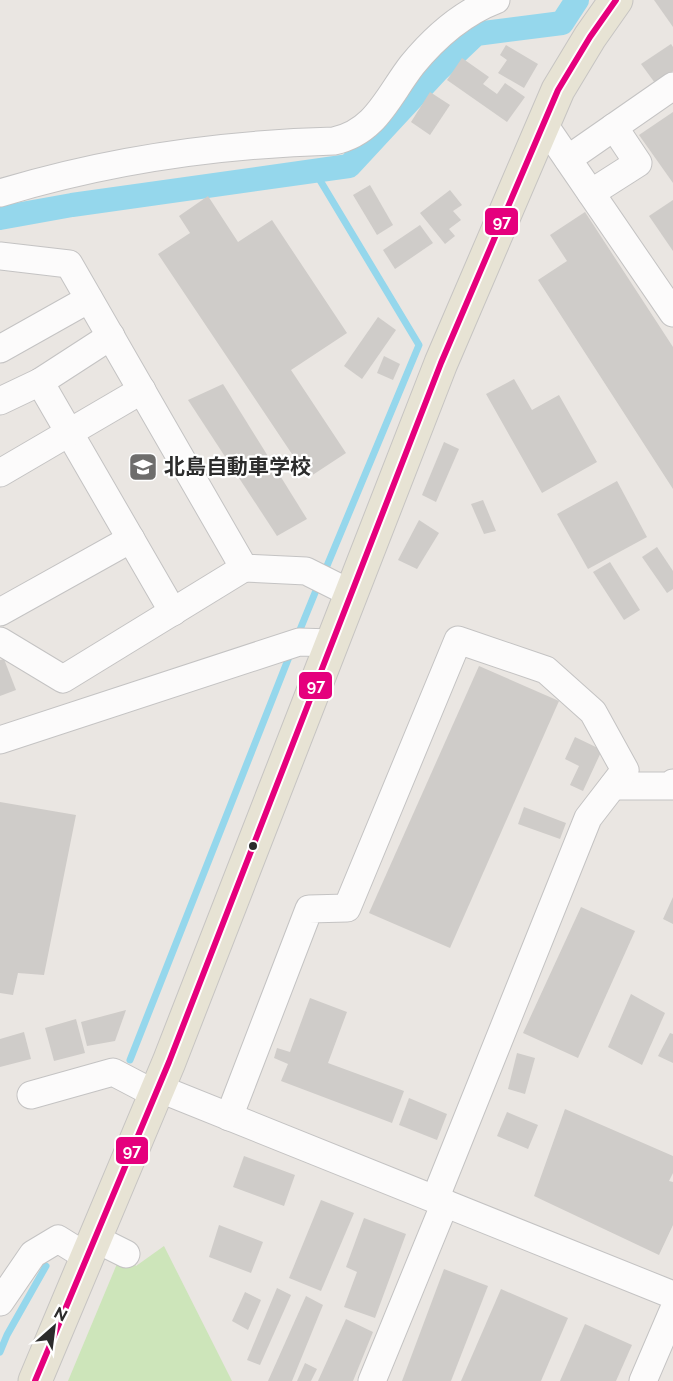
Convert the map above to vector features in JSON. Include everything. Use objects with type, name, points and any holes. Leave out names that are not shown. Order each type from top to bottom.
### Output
[{"type":"main road","points":[[35,1381],[156,1091],[441,363],[558,90],[590,37],[616,0]]},
{"type":"street","points":[[0,193],[46,179],[145,158],[231,147],[334,141],[347,138],[370,122],[435,39],[478,7],[496,0]]},
{"type":"street","points":[[568,159],[673,86]]},
{"type":"street","points":[[543,123],[673,313]]},
{"type":"street","points":[[591,193],[638,163],[614,127]]},
{"type":"street","points":[[0,256],[69,264],[244,568]]},
{"type":"street","points":[[0,349],[89,299]]},
{"type":"street","points":[[0,401],[40,382],[111,336]]},
{"type":"street","points":[[40,382],[173,612]]},
{"type":"street","points":[[0,472],[142,390]]},
{"type":"street","points":[[0,612],[131,539]]},
{"type":"street","points":[[0,641],[63,679],[244,568],[306,571],[350,593]]},
{"type":"street","points":[[229,1117],[309,909],[347,908],[458,640],[546,670],[593,712],[625,770],[588,818],[372,1381]]},
{"type":"street","points":[[0,740],[299,642],[331,643]]},
{"type":"street","points":[[613,786],[671,786],[673,783]]},
{"type":"street","points":[[32,1095],[113,1072],[673,1295]]},
{"type":"street","points":[[0,1302],[33,1254],[58,1239],[126,1254]]},
{"type":"street","points":[[642,1381],[673,1311]]},
{"type":"green space","points":[[164,1246],[232,1381],[68,1381],[124,1247],[136,1266]]},
{"type":"building","points":[[654,0],[673,0],[673,27]]},
{"type":"building","points":[[671,44],[673,71],[655,83],[641,64]]},
{"type":"building","points":[[506,45],[538,64],[524,88],[498,73],[507,60],[500,55]]},
{"type":"building","points":[[462,58],[489,77],[483,84],[497,94],[505,83],[525,97],[507,122],[447,80]]},
{"type":"building","points":[[430,92],[450,105],[430,135],[411,122]]},
{"type":"building","points":[[673,112],[673,183],[639,135]]},
{"type":"building","points":[[370,185],[393,225],[377,235],[353,195]]},
{"type":"building","points":[[450,190],[462,205],[453,211],[461,220],[449,229],[455,236],[445,244],[420,213]]},
{"type":"building","points":[[208,196],[238,242],[272,220],[347,333],[291,370],[346,453],[308,478],[158,254],[190,233],[179,216]]},
{"type":"building","points":[[673,200],[673,251],[649,216]]},
{"type":"building","points":[[585,212],[673,347],[673,489],[538,280],[567,261],[550,235]]},
{"type":"building","points":[[420,225],[433,243],[395,269],[383,250]]},
{"type":"building","points":[[378,317],[396,330],[362,379],[344,366]]},
{"type":"building","points":[[384,356],[400,364],[393,380],[377,373]]},
{"type":"building","points":[[514,379],[532,410],[559,395],[597,462],[542,493],[486,394]]},
{"type":"building","points":[[223,384],[307,519],[277,536],[188,400]]},
{"type":"building","points":[[444,442],[459,449],[436,502],[422,495]]},
{"type":"building","points":[[617,481],[647,537],[588,569],[557,514]]},
{"type":"building","points":[[483,500],[496,531],[484,534],[471,504]]},
{"type":"building","points":[[419,520],[439,533],[417,569],[398,560]]},
{"type":"building","points":[[657,547],[673,571],[673,589],[667,593],[642,557]]},
{"type":"building","points":[[610,562],[640,610],[624,620],[593,572]]},
{"type":"building","points":[[4,659],[16,690],[0,696],[0,660]]},
{"type":"building","points":[[479,666],[559,701],[450,948],[369,913]]},
{"type":"building","points":[[575,737],[602,750],[583,791],[570,785],[579,766],[565,759]]},
{"type":"building","points":[[0,802],[76,815],[44,975],[18,973],[13,995],[0,993]]},
{"type":"building","points":[[524,807],[566,823],[560,839],[518,824]]},
{"type":"building","points":[[673,897],[673,924],[663,919]]},
{"type":"building","points":[[581,907],[635,931],[578,1058],[523,1033]]},
{"type":"building","points":[[631,994],[665,1013],[642,1065],[608,1047]]},
{"type":"building","points":[[310,998],[347,1012],[328,1063],[404,1091],[392,1123],[281,1081],[288,1064],[274,1058],[277,1048],[290,1052]]},
{"type":"building","points":[[126,1010],[115,1041],[87,1046],[81,1022]]},
{"type":"building","points":[[76,1019],[85,1053],[54,1061],[45,1028]]},
{"type":"building","points":[[24,1032],[31,1059],[0,1067],[0,1039]]},
{"type":"building","points":[[670,1033],[673,1034],[673,1063],[658,1056]]},
{"type":"building","points":[[517,1053],[535,1058],[525,1094],[508,1089]]},
{"type":"building","points":[[409,1098],[447,1114],[437,1140],[399,1125]]},
{"type":"building","points":[[565,1109],[673,1156],[673,1173],[669,1181],[673,1182],[673,1225],[659,1255],[534,1196]]},
{"type":"building","points":[[507,1112],[538,1125],[528,1149],[497,1136]]},
{"type":"building","points":[[244,1156],[295,1175],[284,1206],[233,1187]]},
{"type":"building","points":[[321,1200],[354,1213],[321,1291],[289,1278]]},
{"type":"building","points":[[364,1218],[406,1234],[375,1318],[344,1307],[357,1272],[346,1267]]},
{"type":"building","points":[[219,1225],[263,1242],[251,1273],[209,1257]]},
{"type":"building","points":[[444,1269],[488,1286],[451,1381],[402,1381]]},
{"type":"building","points":[[277,1288],[291,1295],[260,1365],[247,1360]]},
{"type":"building","points":[[501,1289],[568,1318],[541,1381],[461,1381]]},
{"type":"building","points":[[245,1292],[261,1300],[248,1330],[232,1321]]},
{"type":"building","points":[[306,1296],[323,1305],[292,1381],[268,1381]]},
{"type":"building","points":[[346,1319],[373,1332],[353,1381],[318,1381]]},
{"type":"building","points":[[585,1324],[632,1345],[616,1381],[560,1381]]},
{"type":"building","points":[[305,1363],[317,1369],[311,1381],[297,1381]]},
{"type":"waterway","points":[[0,218],[72,205],[349,166],[437,71],[476,34],[562,23],[577,0]]},
{"type":"waterway","points":[[315,172],[419,345],[324,573]]},
{"type":"waterway","points":[[297,637],[319,583]]},
{"type":"waterway","points":[[130,1060],[291,652]]},
{"type":"waterway","points":[[0,1352],[7,1335],[46,1266]]},
{"type":"transit line","name":"97","points":[[35,1381],[169,1062],[441,363],[558,90],[590,37],[616,0]]},
{"type":"place","name":"北島自動車学校","points":[[143,467]]}]
